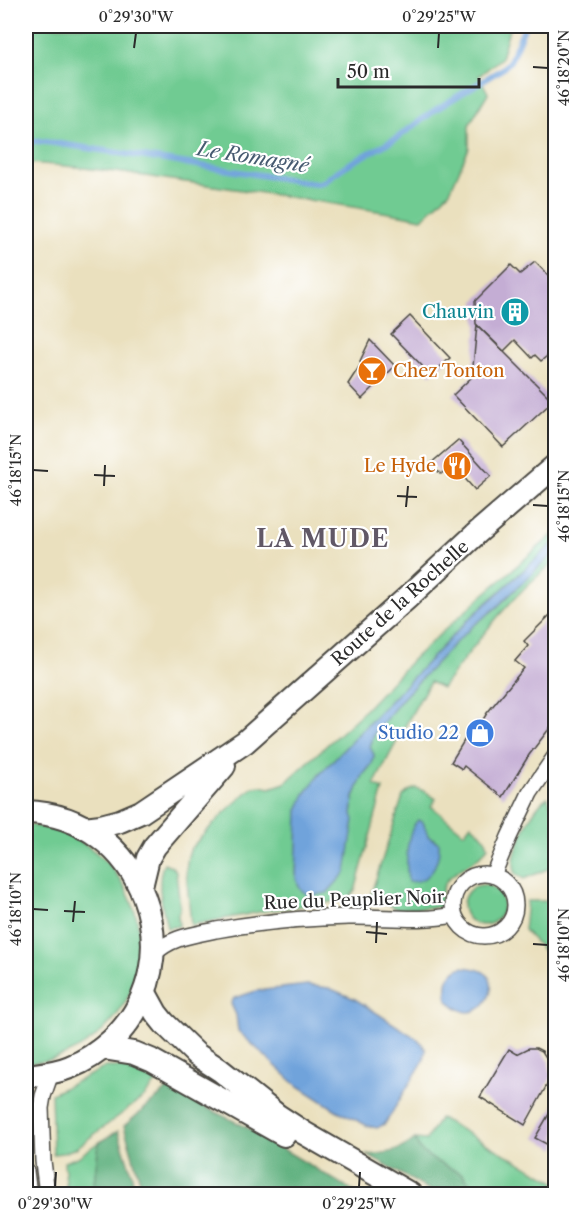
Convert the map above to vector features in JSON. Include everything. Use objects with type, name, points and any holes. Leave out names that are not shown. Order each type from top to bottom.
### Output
[{"type":"main road","name":"Route de la Rochelle","points":[[141,886],[148,858],[155,846],[245,742],[407,598],[477,532],[555,465]]},
{"type":"main road","name":"Route de la Rochelle","points":[[84,828],[120,821],[141,812],[245,742]]},
{"type":"main road","points":[[26,812],[61,818],[84,828],[117,853],[141,886],[149,908],[153,931],[153,954],[145,993],[122,1030],[90,1058],[51,1073],[26,1076]]},
{"type":"main road","points":[[145,993],[156,1013],[190,1049],[278,1116],[410,1194]]},
{"type":"main road","points":[[103,1048],[134,1053],[151,1060],[385,1194]]},
{"type":"street","points":[[493,875],[530,793],[555,755]]},
{"type":"street","points":[[483,873],[493,875],[509,885],[515,902],[515,910],[507,926],[499,932],[489,936],[468,932],[459,924],[454,915],[452,905],[458,887],[474,875],[483,873]]},
{"type":"street","name":"Rue du Peuplier Noir","points":[[153,954],[174,940],[248,924],[350,917],[412,918],[454,915]]},
{"type":"street","points":[[46,1194],[41,1120],[43,1096],[51,1073]]},
{"type":"street","points":[[26,1171],[31,1194]]},
{"type":"green space","points":[[26,26],[510,26],[501,58],[479,76],[488,93],[469,125],[469,148],[450,191],[422,219],[130,174],[26,163]]},
{"type":"green space","points":[[555,533],[555,542],[467,621],[319,775],[297,854],[296,878],[352,814],[354,797],[363,775],[372,764],[374,755],[370,747],[374,734],[402,699],[452,646],[555,552],[555,562],[523,589],[442,688],[430,682],[374,785],[383,789],[355,891],[346,900],[265,911],[191,925],[186,870],[191,848],[225,812],[253,787],[270,788],[285,783],[359,716],[415,657]]},
{"type":"green space","points":[[416,788],[426,792],[436,799],[431,806],[464,833],[471,824],[482,834],[487,843],[488,847],[481,855],[450,877],[444,885],[441,907],[397,909],[387,904],[370,901],[403,796]],"holes":[[[418,820],[423,822],[428,836],[434,839],[408,848]]]},
{"type":"green space","points":[[548,797],[555,818],[555,866],[524,879],[515,874],[516,853],[531,816],[542,801]]},
{"type":"green space","points":[[26,825],[64,834],[95,852],[119,878],[134,909],[140,943],[136,978],[120,1010],[93,1039],[61,1056],[26,1063]]},
{"type":"green space","points":[[164,863],[176,871],[180,909],[179,926],[167,928],[160,887]]},
{"type":"green space","points":[[483,885],[491,886],[497,891],[502,897],[502,913],[497,919],[491,924],[483,925],[475,924],[469,919],[464,913],[463,905],[464,897],[469,891],[475,886]]},
{"type":"green space","points":[[527,901],[555,901],[555,933],[547,936],[553,957],[551,959],[524,930]]},
{"type":"green space","points":[[106,1067],[124,1067],[157,1082],[144,1097],[76,1148],[53,1154],[51,1094]]},
{"type":"green space","points":[[168,1089],[246,1127],[358,1194],[171,1194],[147,1187],[140,1181],[124,1126]]},
{"type":"green space","points":[[440,1118],[555,1182],[555,1194],[477,1194],[463,1174],[435,1161],[420,1150],[415,1139],[426,1140]]},
{"type":"green space","points":[[118,1131],[132,1175],[134,1194],[94,1194],[99,1142]]},
{"type":"green space","points":[[415,1139],[420,1150],[435,1161],[463,1174],[477,1194],[437,1194],[367,1155],[393,1151]]},
{"type":"green space","points":[[99,1142],[94,1194],[67,1194],[64,1162],[78,1157]]},
{"type":"water","points":[[555,542],[555,552],[452,646],[402,699],[374,734],[370,747],[374,755],[372,764],[363,775],[354,797],[352,814],[354,820],[346,872],[327,893],[309,896],[300,889],[296,878],[298,810],[305,794],[319,775],[467,621]]},
{"type":"water","points":[[418,820],[423,822],[428,836],[439,843],[438,855],[435,866],[424,879],[408,882],[409,841]]},
{"type":"water","points":[[462,967],[483,971],[490,978],[491,991],[488,998],[484,1004],[473,1011],[467,1012],[456,1008],[447,1000],[448,980],[452,973]]},
{"type":"water","points":[[307,985],[329,988],[355,999],[419,1040],[426,1050],[424,1060],[385,1124],[377,1128],[368,1126],[336,1110],[294,1083],[238,1031],[236,1015],[231,1004],[234,998],[256,991]]},
{"type":"building","name":"Chauvin","points":[[535,262],[556,283],[556,355],[552,352],[541,361],[535,355],[532,358],[515,340],[504,351],[476,324],[475,301],[511,265],[520,274]]},
{"type":"building","points":[[410,316],[450,358],[431,375],[391,334]]},
{"type":"building","points":[[477,325],[553,401],[503,447],[453,395],[472,377]]},
{"type":"building","points":[[370,340],[395,366],[362,399],[348,384],[361,364],[360,361]]},
{"type":"building","name":"Le Hyde","points":[[458,440],[491,476],[475,490],[460,473],[457,476],[448,468],[441,474],[430,464]]},
{"type":"building","points":[[551,614],[556,618],[556,720],[529,755],[503,797],[464,766],[462,769],[451,762],[476,721],[481,723],[524,668],[515,661],[528,646],[524,641]]},
{"type":"building","points":[[529,1048],[542,1051],[549,1062],[549,1072],[553,1074],[525,1125],[480,1097],[509,1049],[517,1054]]},
{"type":"building","points":[[556,1102],[556,1149],[535,1138]]},
{"type":"waterway","name":"Le Romagné","points":[[26,142],[61,144],[318,184],[347,165],[397,138],[435,110],[502,69],[510,61],[525,26]]},
{"type":"place","name":"Chauvin","points":[[515,312]]},
{"type":"place","name":"Chez Tonton","points":[[372,371]]},
{"type":"place","name":"Le Hyde","points":[[457,466]]},
{"type":"place","name":"Studio 22","points":[[480,733]]},
{"type":"district","name":"LA MUDE","points":[[323,539]]}]
